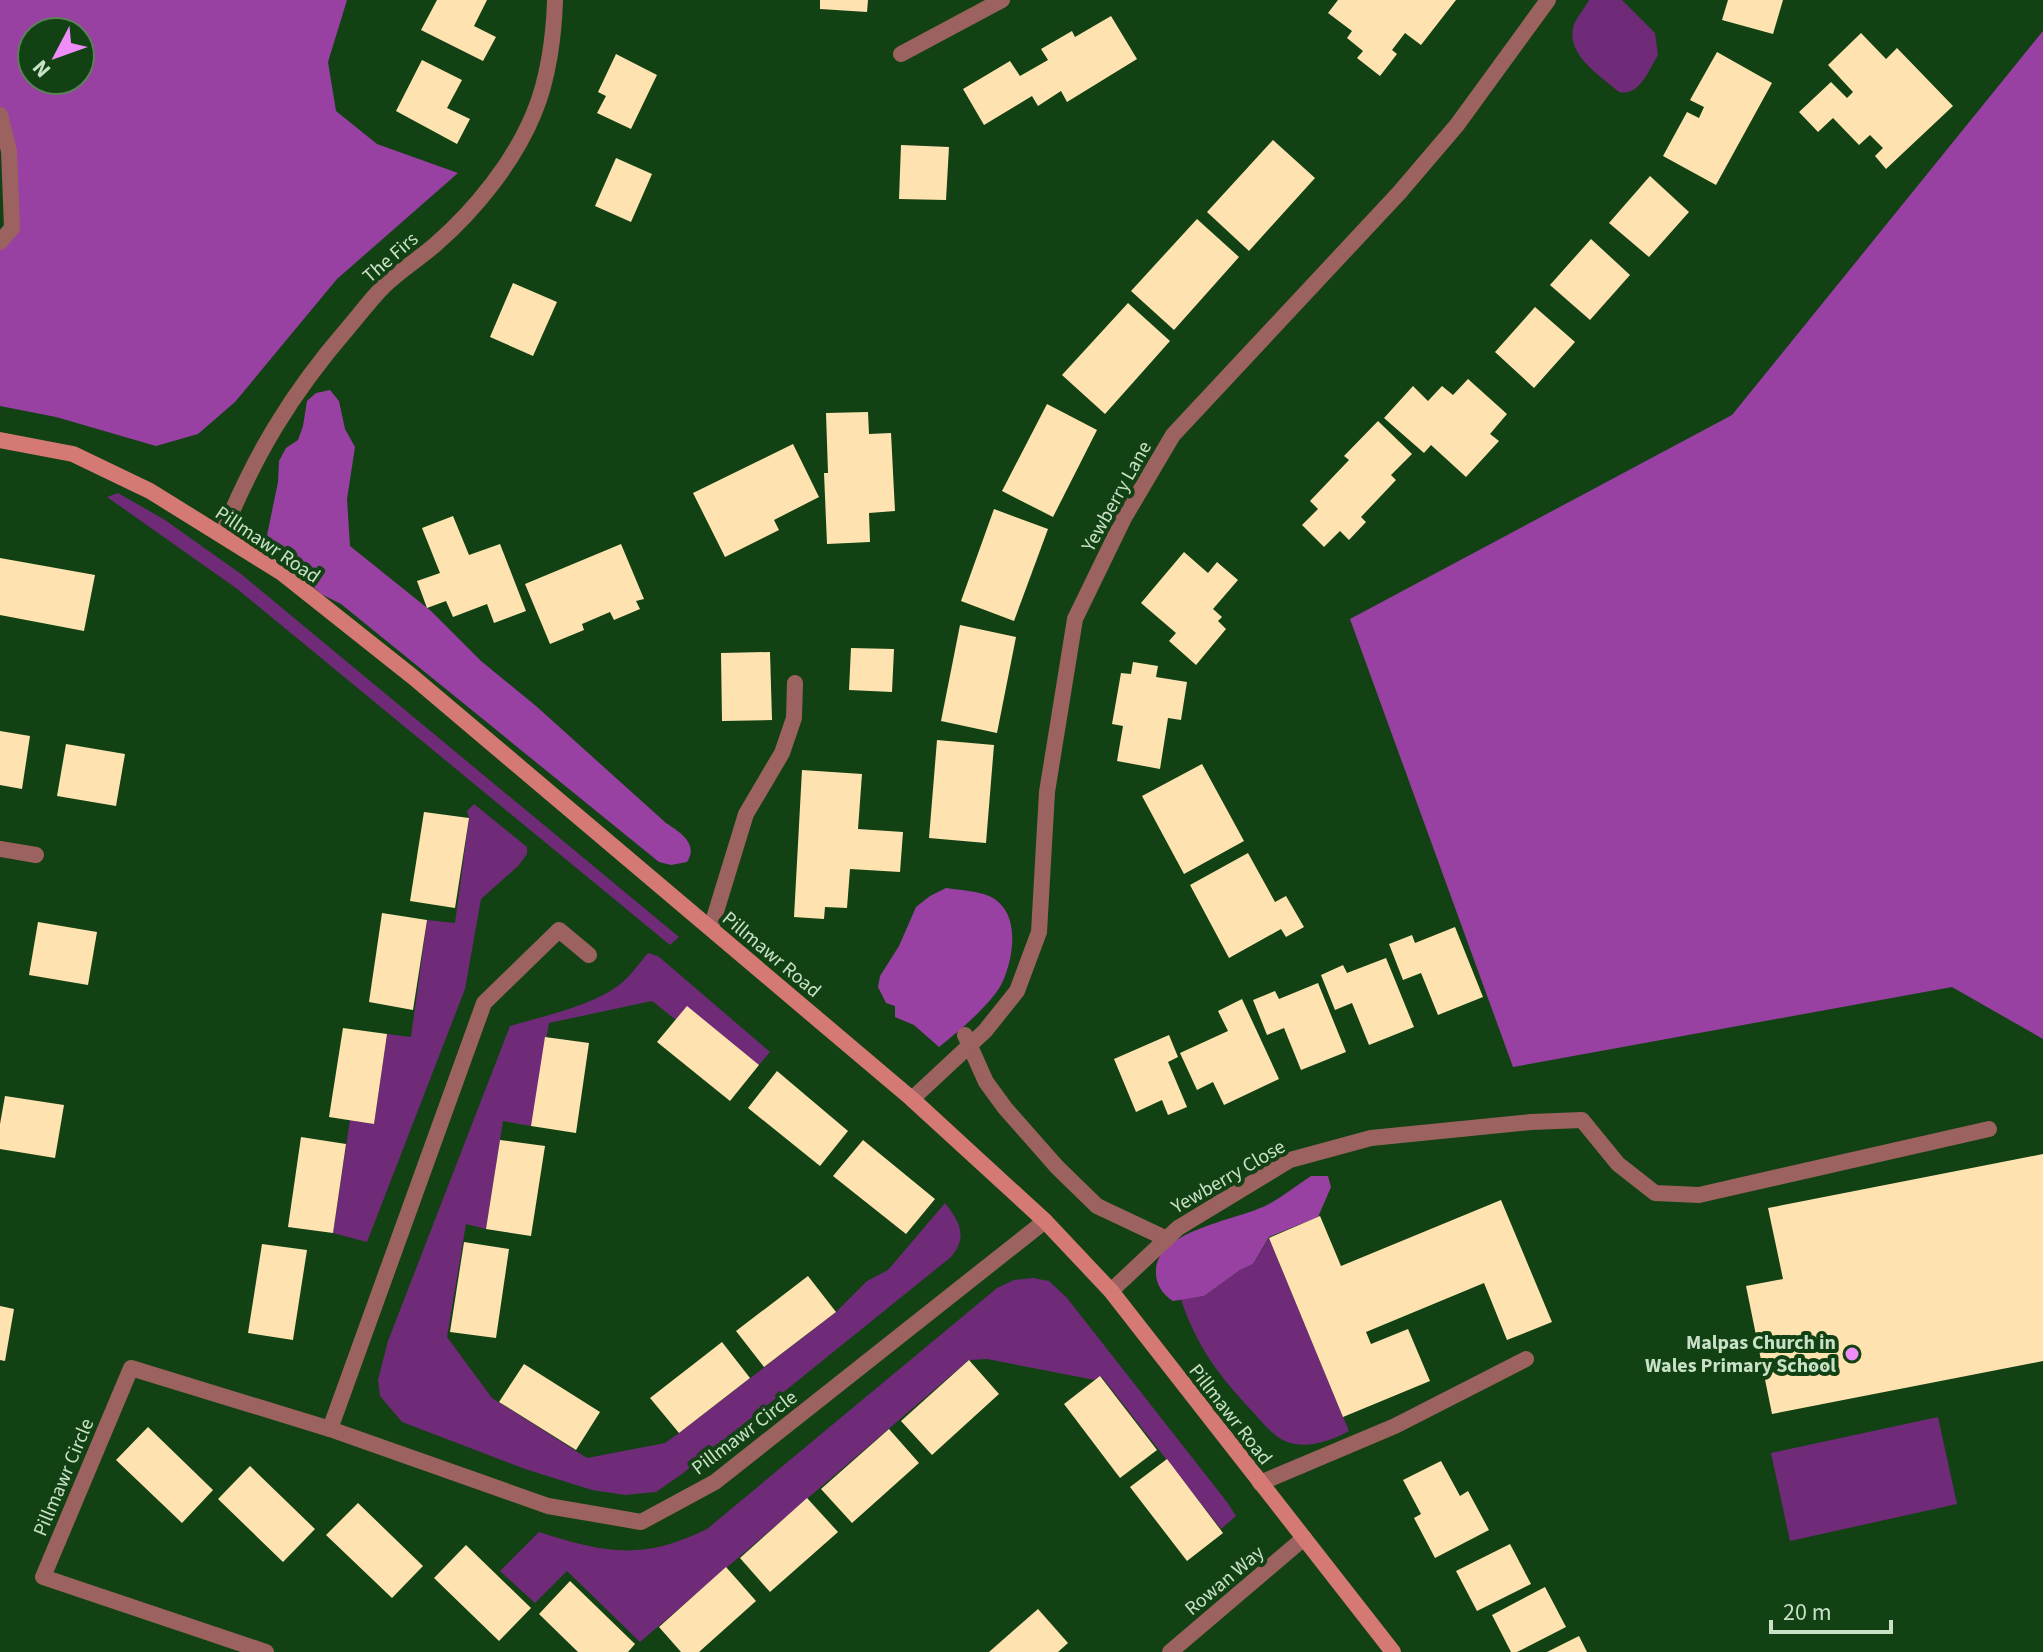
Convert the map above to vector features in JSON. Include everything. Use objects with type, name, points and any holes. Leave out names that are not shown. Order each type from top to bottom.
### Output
[{"type":"street","name":"The Firs","points":[[222,535],[241,488],[276,422],[315,366],[383,286],[437,243],[507,162],[534,113],[554,36],[555,0]]},
{"type":"street","name":"Yewberry Lane","points":[[912,1099],[968,1040],[985,1031],[1017,991],[1039,932],[1047,792],[1075,619],[1124,518],[1173,435],[1399,193],[1457,125],[1548,0]]},
{"type":"street","points":[[901,54],[998,1]]},
{"type":"street","points":[[0,115],[9,151],[12,228],[0,242]]},
{"type":"street","name":"Pillmawr Road","points":[[0,440],[73,454],[150,491],[282,573],[413,677],[912,1099],[1045,1221],[1111,1291],[1393,1652]]},
{"type":"street","points":[[711,928],[746,814],[782,753],[794,718],[795,683]]},
{"type":"street","points":[[0,849],[36,855]]},
{"type":"street","points":[[330,1429],[484,1003],[559,930],[589,955]]},
{"type":"street","points":[[968,1040],[986,1082],[1057,1167],[1097,1206],[1167,1239]]},
{"type":"street","name":"Yewberry Close","points":[[1111,1291],[1178,1228],[1290,1160],[1371,1138],[1582,1120],[1618,1164],[1655,1193],[1699,1195],[1989,1129]]},
{"type":"street","name":"Pillmawr Circle","points":[[266,1652],[43,1577],[131,1368],[330,1429],[548,1506],[641,1522],[715,1482],[1045,1221]]},
{"type":"street","points":[[1260,1483],[1395,1426],[1526,1359]]},
{"type":"street","name":"Rowan Way","points":[[1170,1652],[1304,1538]]},
{"type":"shaded area","points":[[0,0],[347,0],[328,62],[336,111],[377,144],[458,173],[337,279],[235,402],[198,434],[156,446],[56,417],[0,406],[0,249],[12,228],[0,115]]},
{"type":"shaded area","points":[[1589,0],[1622,0],[1655,33],[1658,55],[1643,81],[1632,90],[1619,92],[1578,53],[1572,33]]},
{"type":"shaded area","points":[[2043,31],[2043,1039],[1952,987],[1513,1067],[1350,619],[1732,415]]},
{"type":"shaded area","points":[[330,390],[339,401],[345,429],[355,447],[347,499],[350,546],[431,611],[481,661],[682,835],[691,850],[687,862],[671,865],[659,862],[341,604],[321,594],[266,540],[278,482],[279,461],[286,448],[298,440],[307,401],[316,393]]},
{"type":"shaded area","points":[[118,493],[165,520],[241,574],[679,937],[670,945],[236,588],[107,497]]},
{"type":"shaded area","points":[[474,804],[527,847],[527,854],[481,899],[465,989],[367,1242],[333,1233],[350,1120],[374,1124],[387,1034],[411,1037],[427,920],[455,923],[469,818],[467,811]]},
{"type":"shaded area","points":[[946,888],[984,894],[1000,903],[1011,924],[1012,949],[1006,974],[996,993],[939,1047],[914,1025],[895,1017],[895,1006],[886,1003],[878,987],[880,976],[899,946],[916,907]]},
{"type":"shaded area","points":[[648,953],[658,956],[770,1052],[759,1065],[676,1020],[652,1001],[549,1023],[531,1126],[503,1121],[486,1229],[466,1224],[447,1337],[492,1398],[587,1458],[665,1443],[836,1312],[867,1281],[888,1270],[945,1203],[958,1223],[961,1236],[951,1257],[682,1474],[656,1492],[625,1495],[592,1490],[525,1469],[402,1422],[380,1396],[378,1380],[388,1341],[510,1026],[588,1002],[612,990],[632,973]]},
{"type":"shaded area","points":[[1311,1176],[1328,1176],[1331,1187],[1318,1217],[1269,1237],[1253,1264],[1204,1296],[1173,1301],[1163,1292],[1156,1270],[1160,1256],[1170,1245],[1185,1235],[1269,1204]]},
{"type":"shaded area","points":[[1269,1238],[1349,1431],[1318,1443],[1293,1444],[1264,1424],[1210,1360],[1194,1332],[1181,1299],[1204,1296],[1253,1264]]},
{"type":"shaded area","points":[[1033,1278],[1049,1281],[1067,1298],[1227,1502],[1236,1516],[1221,1529],[1101,1376],[1095,1380],[987,1359],[969,1360],[640,1642],[567,1571],[535,1603],[500,1571],[539,1532],[604,1549],[643,1550],[663,1546],[707,1529],[997,1288],[1014,1280]]},
{"type":"shaded area","points":[[1938,1417],[1957,1504],[1790,1541],[1771,1453]]},
{"type":"building","points":[[437,0],[487,0],[474,26],[496,37],[483,61],[421,30]]},
{"type":"building","points":[[820,0],[868,0],[867,12],[820,9]]},
{"type":"building","points":[[1338,0],[1456,0],[1421,45],[1405,33],[1392,50],[1397,54],[1380,76],[1357,58],[1363,51],[1347,38],[1352,31],[1328,13]]},
{"type":"building","points":[[1728,0],[1783,0],[1773,34],[1722,20]]},
{"type":"building","points":[[1111,16],[1137,59],[1067,102],[1061,91],[1038,106],[1032,96],[984,125],[963,89],[1010,61],[1020,76],[1048,60],[1041,49],[1072,31],[1075,37]]},
{"type":"building","points":[[1861,33],[1886,59],[1897,48],[1953,106],[1886,169],[1875,156],[1883,148],[1870,135],[1859,145],[1833,118],[1818,132],[1799,112],[1831,82],[1847,98],[1853,92],[1828,65]]},
{"type":"building","points":[[1717,52],[1772,83],[1716,185],[1663,156],[1687,112],[1699,118],[1704,107],[1690,100]]},
{"type":"building","points":[[616,54],[657,75],[631,129],[597,113],[606,96],[598,92]]},
{"type":"building","points":[[422,60],[462,80],[447,108],[470,119],[457,144],[396,111]]},
{"type":"building","points":[[1273,140],[1315,178],[1249,251],[1207,212]]},
{"type":"building","points":[[901,145],[949,147],[946,200],[899,199]]},
{"type":"building","points":[[616,158],[652,174],[631,222],[595,206]]},
{"type":"building","points":[[1650,176],[1689,212],[1649,257],[1609,223]]},
{"type":"building","points":[[1197,219],[1239,257],[1174,330],[1131,291]]},
{"type":"building","points":[[1591,239],[1630,275],[1590,320],[1550,285]]},
{"type":"building","points":[[513,283],[557,302],[533,356],[490,337]]},
{"type":"building","points":[[1128,303],[1170,341],[1105,414],[1062,375]]},
{"type":"building","points":[[1535,307],[1575,342],[1534,388],[1495,352]]},
{"type":"building","points":[[1468,379],[1507,414],[1490,434],[1499,441],[1466,477],[1431,445],[1424,453],[1384,418],[1413,386],[1428,401],[1442,386],[1453,395]]},
{"type":"building","points":[[1047,404],[1097,430],[1053,517],[1002,491]]},
{"type":"building","points":[[868,412],[869,434],[891,433],[895,511],[869,513],[870,542],[827,544],[824,473],[828,473],[826,413]]},
{"type":"building","points":[[1378,421],[1412,454],[1391,475],[1396,480],[1361,517],[1366,522],[1349,540],[1340,531],[1324,547],[1302,525],[1318,509],[1310,501],[1349,460],[1344,456]]},
{"type":"building","points":[[793,444],[819,497],[774,520],[779,530],[725,557],[693,493]]},
{"type":"building","points":[[994,509],[1048,529],[1014,621],[961,601]]},
{"type":"building","points":[[453,516],[469,555],[500,544],[526,611],[494,623],[487,604],[453,617],[446,601],[427,608],[417,581],[440,573],[422,528]]},
{"type":"building","points":[[621,544],[644,599],[636,601],[640,609],[614,620],[610,612],[582,624],[584,630],[550,644],[525,584]]},
{"type":"building","points":[[1184,552],[1208,573],[1217,562],[1238,580],[1213,609],[1222,617],[1218,621],[1226,629],[1196,665],[1169,641],[1176,633],[1141,603]]},
{"type":"building","points":[[0,558],[95,575],[84,631],[0,615]]},
{"type":"building","points":[[960,625],[1016,637],[997,733],[941,721]]},
{"type":"building","points":[[851,648],[894,649],[892,692],[849,690]]},
{"type":"building","points":[[770,652],[772,720],[722,721],[721,653]]},
{"type":"building","points":[[1133,662],[1158,666],[1156,677],[1187,682],[1181,720],[1168,718],[1160,769],[1117,761],[1123,726],[1112,724],[1121,673],[1131,674]]},
{"type":"building","points":[[0,731],[30,736],[22,789],[0,785]]},
{"type":"building","points":[[937,740],[994,745],[986,843],[929,838]]},
{"type":"building","points":[[66,744],[125,754],[116,806],[57,796]]},
{"type":"building","points":[[1202,764],[1244,841],[1184,874],[1142,796]]},
{"type":"building","points":[[802,770],[862,774],[858,829],[903,832],[900,872],[850,869],[847,908],[825,907],[824,919],[794,917]]},
{"type":"building","points":[[424,812],[469,818],[455,908],[410,901]]},
{"type":"building","points":[[1248,853],[1275,902],[1286,896],[1304,927],[1286,937],[1281,929],[1229,958],[1190,885]]},
{"type":"building","points":[[382,913],[427,920],[413,1010],[369,1002]]},
{"type":"building","points":[[38,922],[97,932],[88,985],[29,975]]},
{"type":"building","points":[[1455,927],[1483,997],[1438,1015],[1421,973],[1403,980],[1389,944],[1412,935],[1415,943]]},
{"type":"building","points":[[1386,958],[1414,1027],[1369,1045],[1352,1003],[1335,1010],[1321,975],[1343,965],[1347,973]]},
{"type":"building","points":[[1318,983],[1346,1052],[1301,1070],[1284,1028],[1267,1035],[1253,1000],[1275,991],[1279,999]]},
{"type":"building","points":[[1242,999],[1279,1079],[1224,1105],[1213,1082],[1197,1090],[1180,1053],[1228,1031],[1218,1011]]},
{"type":"building","points":[[687,1006],[759,1065],[730,1101],[657,1042]]},
{"type":"building","points":[[343,1028],[387,1034],[374,1124],[329,1117]]},
{"type":"building","points":[[1169,1035],[1178,1057],[1168,1062],[1187,1107],[1168,1115],[1162,1100],[1136,1112],[1114,1059]]},
{"type":"building","points":[[545,1037],[589,1043],[576,1133],[531,1126]]},
{"type":"building","points":[[777,1071],[848,1131],[820,1166],[748,1108]]},
{"type":"building","points":[[5,1096],[64,1105],[55,1158],[0,1149]]},
{"type":"building","points":[[301,1137],[346,1144],[333,1233],[288,1227]]},
{"type":"building","points":[[500,1140],[545,1146],[531,1236],[486,1229]]},
{"type":"building","points":[[863,1140],[935,1199],[906,1234],[833,1176]]},
{"type":"building","points":[[2043,1154],[2043,1361],[1772,1414],[1746,1286],[1783,1279],[1768,1208]]},
{"type":"building","points":[[1501,1200],[1552,1322],[1507,1340],[1484,1283],[1366,1332],[1371,1344],[1408,1329],[1430,1381],[1343,1417],[1269,1238],[1320,1216],[1341,1266]]},
{"type":"building","points":[[464,1242],[509,1249],[496,1338],[450,1332]]},
{"type":"building","points":[[262,1244],[307,1250],[293,1340],[248,1333]]},
{"type":"building","points":[[808,1276],[836,1312],[764,1367],[736,1331]]},
{"type":"building","points":[[0,1306],[14,1309],[5,1361],[0,1360]]},
{"type":"building","points":[[722,1342],[750,1378],[679,1433],[650,1398]]},
{"type":"building","points":[[969,1360],[999,1394],[932,1455],[901,1421]]},
{"type":"building","points":[[524,1364],[600,1412],[576,1450],[499,1402]]},
{"type":"building","points":[[1100,1376],[1157,1450],[1120,1478],[1064,1404]]},
{"type":"building","points":[[148,1427],[213,1490],[182,1523],[116,1460]]},
{"type":"building","points":[[889,1429],[919,1463],[852,1523],[821,1489]]},
{"type":"building","points":[[1167,1459],[1223,1533],[1187,1561],[1130,1487]]},
{"type":"building","points":[[1441,1461],[1460,1496],[1468,1491],[1489,1530],[1435,1558],[1414,1518],[1421,1514],[1403,1480]]},
{"type":"building","points":[[250,1466],[315,1529],[283,1562],[218,1499]]},
{"type":"building","points":[[807,1498],[838,1532],[770,1592],[740,1558]]},
{"type":"building","points":[[358,1503],[423,1566],[392,1598],[326,1535]]},
{"type":"building","points":[[1510,1544],[1531,1584],[1477,1611],[1456,1571]]},
{"type":"building","points":[[466,1545],[531,1608],[499,1641],[434,1578]]},
{"type":"building","points":[[726,1567],[756,1601],[699,1652],[681,1652],[659,1627]]},
{"type":"building","points":[[570,1581],[635,1644],[628,1652],[578,1652],[539,1614]]},
{"type":"building","points":[[1545,1587],[1566,1627],[1517,1652],[1511,1652],[1492,1615]]},
{"type":"building","points":[[1038,1609],[1068,1643],[1058,1652],[989,1652]]},
{"type":"building","points":[[1579,1636],[1587,1652],[1547,1652]]},
{"type":"place","name":"Malpas Church in Wales Primary School","points":[[1852,1354]]}]
